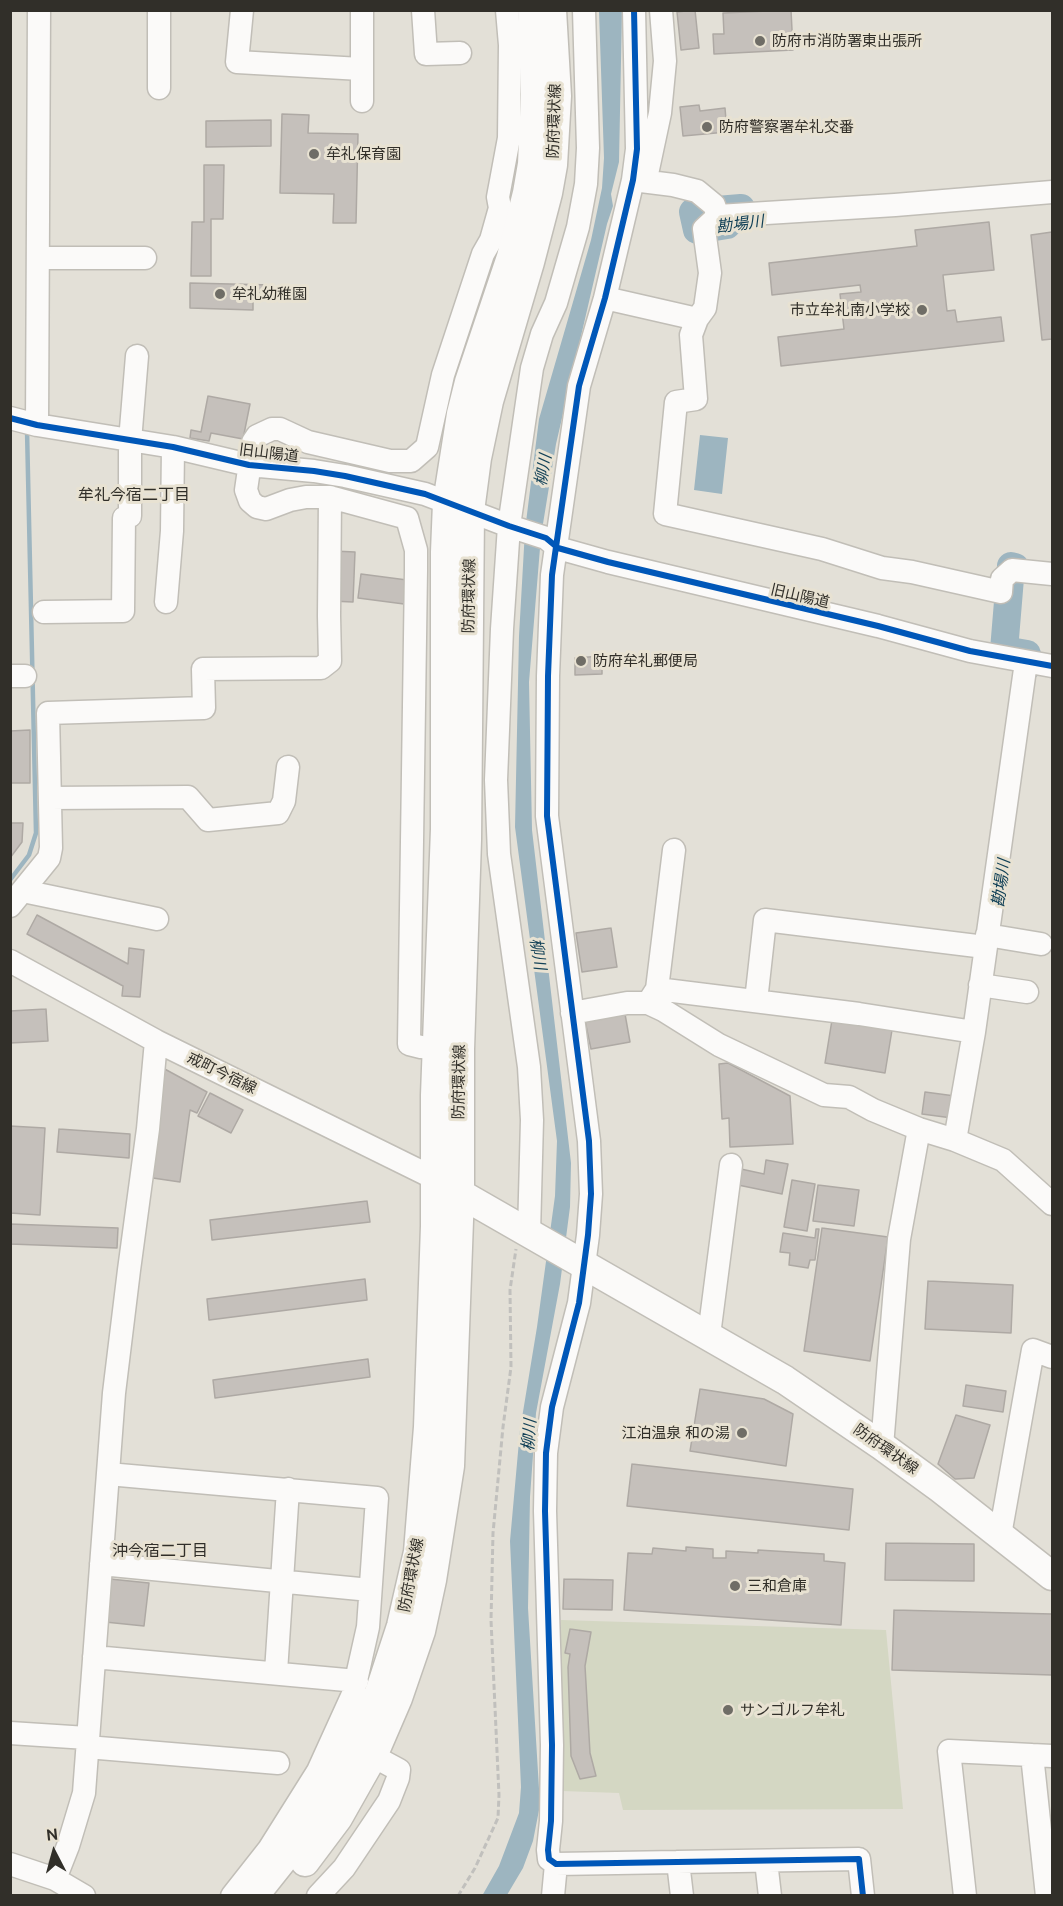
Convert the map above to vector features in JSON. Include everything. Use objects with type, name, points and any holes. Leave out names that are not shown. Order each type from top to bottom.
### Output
[{"type":"main road","name":"防府環状線","points":[[254,1896],[293,1847],[349,1760],[380,1690],[401,1626],[418,1552],[460,1049],[467,840],[459,507],[461,414],[469,382],[510,256],[532,164],[535,94],[532,10]]},
{"type":"main road","name":"防府環状線","points":[[279,1896],[338,1818],[373,1756],[398,1698],[421,1631],[443,1517],[450,1466],[448,1186],[436,1048],[444,829],[445,552],[477,458],[489,400],[548,194],[553,165],[557,96],[552,10]]},
{"type":"main road","name":"防府環状線","points":[[448,1186],[528,1240],[579,1261],[785,1380],[882,1446],[1053,1576]]},
{"type":"street","points":[[37,425],[39,10]]},
{"type":"street","points":[[159,10],[159,88]]},
{"type":"street","points":[[242,10],[237,62],[361,69]]},
{"type":"street","points":[[362,10],[362,100]]},
{"type":"street","points":[[423,10],[426,54],[460,54]]},
{"type":"street","points":[[436,1048],[409,1044],[416,550],[407,518],[330,497],[290,500],[266,509],[257,507],[250,501],[246,490],[253,442],[257,435],[272,429],[280,429],[308,442],[390,461],[411,461],[427,447],[443,375],[483,254],[491,240],[500,208],[498,197],[509,126],[510,45],[507,10]]},
{"type":"street","points":[[528,1240],[532,1120],[529,1067],[499,854],[496,780],[514,528],[532,368],[542,334],[556,303],[578,227],[586,184],[588,147],[584,10]]},
{"type":"street","points":[[634,10],[637,149],[640,181]]},
{"type":"street","points":[[662,10],[665,61],[660,113],[579,386],[573,416],[570,463],[552,543],[547,805],[589,1141],[591,1194],[579,1261],[579,1302],[552,1407],[546,1453],[544,1511],[552,1745],[551,1821],[548,1850],[549,1859],[556,1864],[859,1859],[863,1896]]},
{"type":"street","points":[[640,181],[673,184],[697,191],[714,205],[718,216]]},
{"type":"street","points":[[1053,192],[718,216],[704,229],[711,273],[705,308],[697,319],[691,335],[696,399],[676,402],[665,514],[822,549],[882,568],[912,572],[1000,592],[1002,579],[1012,570],[1053,574]]},
{"type":"street","points":[[38,258],[145,258]]},
{"type":"street","points":[[605,298],[697,319]]},
{"type":"street","points":[[44,612],[123,611],[124,518],[130,516],[130,441],[137,356]]},
{"type":"street","name":"旧山陽道","points":[[10,418],[37,425],[173,447],[249,465],[314,471],[425,494],[552,543],[742,595],[1026,662],[1053,666]]},
{"type":"street","points":[[166,602],[172,531],[173,447]]},
{"type":"street","points":[[17,898],[49,858],[51,848],[48,713],[204,708],[203,669],[321,668],[330,661],[328,616],[330,497]]},
{"type":"street","points":[[955,1140],[974,1032],[1026,662]]},
{"type":"street","points":[[50,798],[188,797],[208,820],[278,813],[284,801],[288,767]]},
{"type":"street","points":[[674,850],[653,996],[663,1010],[719,1045],[824,1095],[849,1097],[919,1130],[955,1140],[1003,1160],[1026,1179],[1035,1191],[1053,1204]]},
{"type":"street","points":[[17,898],[157,919]]},
{"type":"street","points":[[756,1001],[765,920],[1041,945]]},
{"type":"street","name":"戒町今宿線","points":[[10,961],[156,1041],[448,1186]]},
{"type":"street","points":[[980,985],[1027,992]]},
{"type":"street","points":[[572,1012],[627,1003],[653,996],[756,1001],[974,1032]]},
{"type":"street","points":[[55,1879],[84,1793],[114,1393],[148,1129],[156,1041]]},
{"type":"street","points":[[882,1446],[899,1239],[919,1130]]},
{"type":"street","points":[[709,1335],[731,1165]]},
{"type":"street","points":[[1000,1534],[1033,1350],[1053,1357]]},
{"type":"street","points":[[108,1474],[377,1498],[368,1628],[353,1694],[318,1771],[269,1849],[232,1896]]},
{"type":"street","points":[[276,1672],[288,1489]]},
{"type":"street","points":[[101,1564],[370,1590]]},
{"type":"street","points":[[94,1657],[357,1681]]},
{"type":"street","points":[[10,1733],[278,1763]]},
{"type":"street","points":[[965,1896],[949,1751],[1042,1755],[1047,1896]]},
{"type":"street","points":[[318,1896],[344,1868],[388,1802],[398,1778],[399,1770],[373,1756]]},
{"type":"street","points":[[766,1861],[770,1896]]},
{"type":"street","points":[[678,1862],[682,1896]]},
{"type":"street","points":[[10,1864],[55,1879],[84,1896]]},
{"type":"street","points":[[553,1896],[556,1864]]},
{"type":"path","points":[[458,1896],[475,1868],[498,1818],[500,1795],[490,1620],[493,1533],[511,1367],[510,1290],[528,1240]]},
{"type":"green space","name":"サンゴルフ牟礼","points":[[561,1620],[886,1630],[903,1809],[623,1810],[619,1793],[562,1791]]},
{"type":"water","name":"柳川","points":[[599,11],[622,11],[619,162],[611,194],[613,206],[556,444],[541,536],[529,682],[532,830],[571,1163],[570,1207],[560,1284],[536,1413],[530,1497],[528,1608],[540,1805],[533,1841],[523,1868],[507,1895],[482,1896],[499,1866],[519,1813],[521,1787],[510,1541],[520,1430],[555,1196],[557,1141],[515,827],[519,636],[525,530],[539,419],[591,240],[602,188],[604,158]]},
{"type":"water","points":[[700,435],[728,438],[722,494],[694,490]]},
{"type":"building","points":[[695,10],[699,48],[681,50],[677,12]]},
{"type":"building","points":[[791,10],[793,50],[714,54],[713,34],[724,34],[723,13]]},
{"type":"building","points":[[699,105],[700,111],[725,108],[727,132],[683,136],[680,107]]},
{"type":"building","points":[[282,114],[309,115],[308,133],[358,134],[356,223],[333,223],[334,194],[280,193]]},
{"type":"building","points":[[271,120],[271,146],[206,147],[206,121]]},
{"type":"building","points":[[204,165],[224,165],[223,219],[211,219],[211,276],[191,276],[192,222],[204,222]]},
{"type":"building","points":[[989,222],[994,270],[943,275],[947,311],[955,310],[957,322],[1001,317],[1004,341],[781,366],[778,337],[844,329],[840,294],[861,292],[860,285],[772,295],[769,263],[917,246],[915,230]]},
{"type":"building","points":[[1052,232],[1052,339],[1042,340],[1031,235]]},
{"type":"building","points":[[190,283],[271,285],[271,294],[253,294],[253,310],[190,308]]},
{"type":"building","points":[[208,396],[250,404],[243,439],[211,433],[209,441],[190,438],[191,430],[201,432]]},
{"type":"building","points":[[333,551],[355,552],[353,602],[331,601]]},
{"type":"building","points":[[361,574],[407,580],[404,604],[358,598]]},
{"type":"building","points":[[602,656],[602,674],[575,675],[575,658]]},
{"type":"building","points":[[30,730],[30,783],[10,783],[10,731]]},
{"type":"building","points":[[10,823],[23,823],[22,842],[10,858]]},
{"type":"building","points":[[37,915],[128,964],[129,948],[144,950],[140,997],[122,996],[123,986],[27,934]]},
{"type":"building","points":[[611,928],[617,967],[582,972],[576,933]]},
{"type":"building","points":[[46,1009],[48,1041],[10,1043],[10,1011]]},
{"type":"building","points":[[625,1014],[630,1042],[591,1049],[585,1021]]},
{"type":"building","points":[[832,1020],[892,1030],[885,1073],[825,1063]]},
{"type":"building","points":[[728,1063],[790,1096],[793,1144],[730,1147],[729,1118],[722,1119],[719,1064]]},
{"type":"building","points":[[161,1067],[207,1092],[197,1113],[190,1110],[180,1182],[146,1177]]},
{"type":"building","points":[[925,1092],[955,1096],[952,1118],[922,1114]]},
{"type":"building","points":[[210,1093],[243,1110],[231,1133],[198,1116]]},
{"type":"building","points":[[10,1126],[45,1128],[40,1215],[10,1213]]},
{"type":"building","points":[[59,1129],[130,1134],[129,1158],[57,1152]]},
{"type":"building","points":[[766,1160],[788,1164],[782,1194],[738,1185],[741,1169],[764,1174]]},
{"type":"building","points":[[792,1180],[815,1184],[807,1231],[784,1227]]},
{"type":"building","points":[[818,1185],[859,1190],[854,1226],[813,1221]]},
{"type":"building","points":[[367,1201],[370,1222],[212,1240],[210,1220]]},
{"type":"building","points":[[10,1224],[118,1228],[117,1248],[10,1244]]},
{"type":"building","points":[[822,1228],[888,1237],[870,1361],[804,1351]]},
{"type":"building","points":[[816,1229],[819,1229],[815,1260],[810,1260],[808,1268],[789,1265],[790,1253],[780,1252],[783,1233],[815,1238]]},
{"type":"building","points":[[365,1279],[367,1300],[209,1320],[207,1299]]},
{"type":"building","points":[[928,1281],[1013,1285],[1011,1333],[925,1329]]},
{"type":"building","points":[[368,1359],[370,1377],[215,1398],[213,1380]]},
{"type":"building","points":[[966,1385],[1006,1391],[1003,1412],[963,1406]]},
{"type":"building","name":"江泊温泉 和の湯","points":[[700,1389],[764,1399],[793,1414],[786,1466],[690,1451]]},
{"type":"building","points":[[956,1415],[990,1425],[974,1478],[955,1479],[938,1464]]},
{"type":"building","points":[[632,1464],[853,1489],[849,1530],[627,1506]]},
{"type":"building","points":[[886,1543],[974,1544],[974,1581],[885,1580]]},
{"type":"building","name":"三和倉庫","points":[[686,1547],[713,1549],[713,1558],[726,1558],[726,1551],[758,1553],[758,1550],[824,1554],[824,1561],[845,1563],[841,1625],[624,1610],[628,1553],[652,1554],[653,1548],[686,1551]]},
{"type":"building","points":[[110,1579],[149,1583],[144,1626],[105,1622]]},
{"type":"building","points":[[564,1579],[613,1580],[612,1610],[563,1609]]},
{"type":"building","points":[[894,1610],[1052,1614],[1052,1675],[892,1670]]},
{"type":"building","points":[[570,1629],[591,1632],[585,1666],[590,1753],[596,1776],[580,1779],[571,1756],[568,1667],[570,1654],[565,1653]]},
{"type":"waterway","name":"勘場川","points":[[727,225],[697,230],[693,212],[741,208]]},
{"type":"waterway","points":[[10,880],[29,855],[36,833],[27,430]]},
{"type":"waterway","name":"勘場川","points":[[1015,567],[1011,566],[1004,650],[1027,654],[1029,665]]},
{"type":"cycle path","points":[[634,10],[637,149],[633,180],[605,298],[579,386],[552,575],[548,676],[547,816],[589,1141],[591,1194],[579,1303],[552,1407],[546,1453],[545,1511],[552,1745],[549,1859],[556,1864],[859,1859],[863,1896]]},
{"type":"cycle path","points":[[10,418],[37,425],[173,447],[249,465],[345,476],[425,494],[546,538],[558,548],[608,562],[878,626],[970,651],[1052,666]]},
{"type":"place","name":"防府市消防署東出張所","points":[[760,41]]},
{"type":"place","name":"防府警察署牟礼交番","points":[[707,127]]},
{"type":"place","name":"牟礼保育園","points":[[314,154]]},
{"type":"place","name":"牟礼幼稚園","points":[[220,294]]},
{"type":"place","name":"市立牟礼南小学校","points":[[922,310]]},
{"type":"place","name":"防府牟礼郵便局","points":[[581,661]]},
{"type":"place","name":"江泊温泉 和の湯","points":[[742,1433]]},
{"type":"place","name":"三和倉庫","points":[[735,1586]]},
{"type":"place","name":"サンゴルフ牟礼","points":[[728,1710]]},
{"type":"district","name":"牟礼今宿二丁目","points":[[134,495]]},
{"type":"district","name":"沖今宿二丁目","points":[[160,1551]]}]
